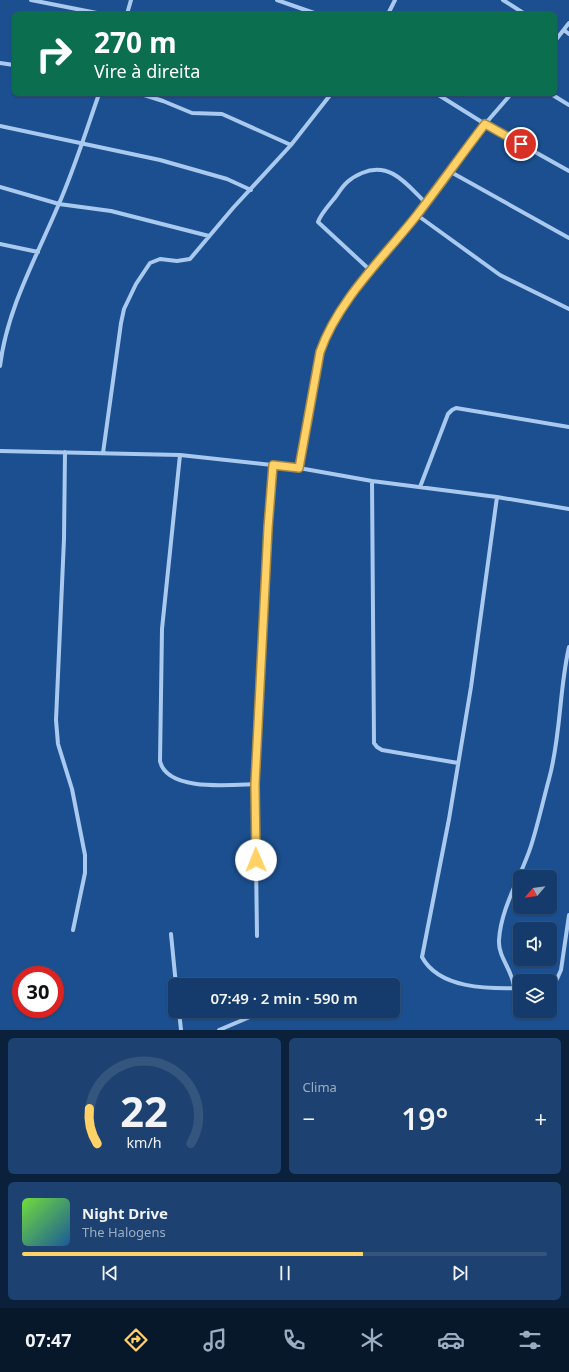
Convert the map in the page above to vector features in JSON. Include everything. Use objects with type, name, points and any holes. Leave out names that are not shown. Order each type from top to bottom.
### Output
[{"type":"street","points":[[31,0],[92,12]]},
{"type":"street","points":[[128,12],[132,0]]},
{"type":"street","points":[[277,0],[311,12]]},
{"type":"street","points":[[389,12],[394,0]]},
{"type":"street","points":[[503,0],[522,12]]},
{"type":"street","points":[[557,35],[564,30],[569,23]]},
{"type":"street","points":[[564,30],[569,34]]},
{"type":"street","points":[[0,63],[12,65]]},
{"type":"street","points":[[0,366],[5,333],[12,312],[59,204],[98,96]]},
{"type":"street","points":[[147,96],[192,113],[222,114],[291,145]]},
{"type":"street","points":[[103,453],[121,323],[124,309],[136,284],[150,263],[160,259],[177,261],[190,259],[291,145],[329,96]]},
{"type":"street","points":[[440,96],[485,124],[569,171]]},
{"type":"street","points":[[299,468],[320,352],[324,340],[344,307],[371,271],[417,215],[485,124],[509,96]]},
{"type":"street","points":[[553,96],[569,105]]},
{"type":"street","points":[[0,126],[202,171],[227,179],[250,190]]},
{"type":"street","points":[[371,271],[318,222],[344,184],[352,177],[367,171],[385,170],[405,183],[426,203]]},
{"type":"street","points":[[449,171],[569,238]]},
{"type":"street","points":[[0,187],[59,204],[111,211],[209,236]]},
{"type":"street","points":[[417,215],[500,274],[569,309]]},
{"type":"street","points":[[0,244],[38,252]]},
{"type":"street","points":[[420,487],[448,414],[456,408],[569,427]]},
{"type":"street","points":[[0,450],[180,455],[299,468],[372,481],[498,497],[568,509]]},
{"type":"street","points":[[65,452],[64,539],[56,720],[58,744],[72,789],[85,855],[85,873],[73,930]]},
{"type":"street","points":[[180,455],[162,630],[161,765],[162,769],[171,776],[203,785],[255,784]]},
{"type":"street","points":[[257,936],[255,784],[268,528],[273,465]]},
{"type":"street","points":[[372,481],[374,743],[376,747],[382,750],[458,763]]},
{"type":"street","points":[[498,497],[471,687],[422,957],[432,971],[464,984],[513,988]]},
{"type":"street","points":[[513,976],[500,951],[499,941],[503,916],[531,846],[550,776],[563,672],[569,647]]},
{"type":"street","points":[[557,979],[561,970],[569,915]]},
{"type":"street","points":[[171,934],[175,978]]},
{"type":"street","points":[[180,1018],[181,1030]]},
{"type":"street","points":[[218,1030],[247,1018]]},
{"type":"route","points":[[256,860],[255,784],[268,528],[273,465],[299,468],[320,352],[324,340],[344,307],[371,271],[417,215],[485,124],[521,144]]}]
